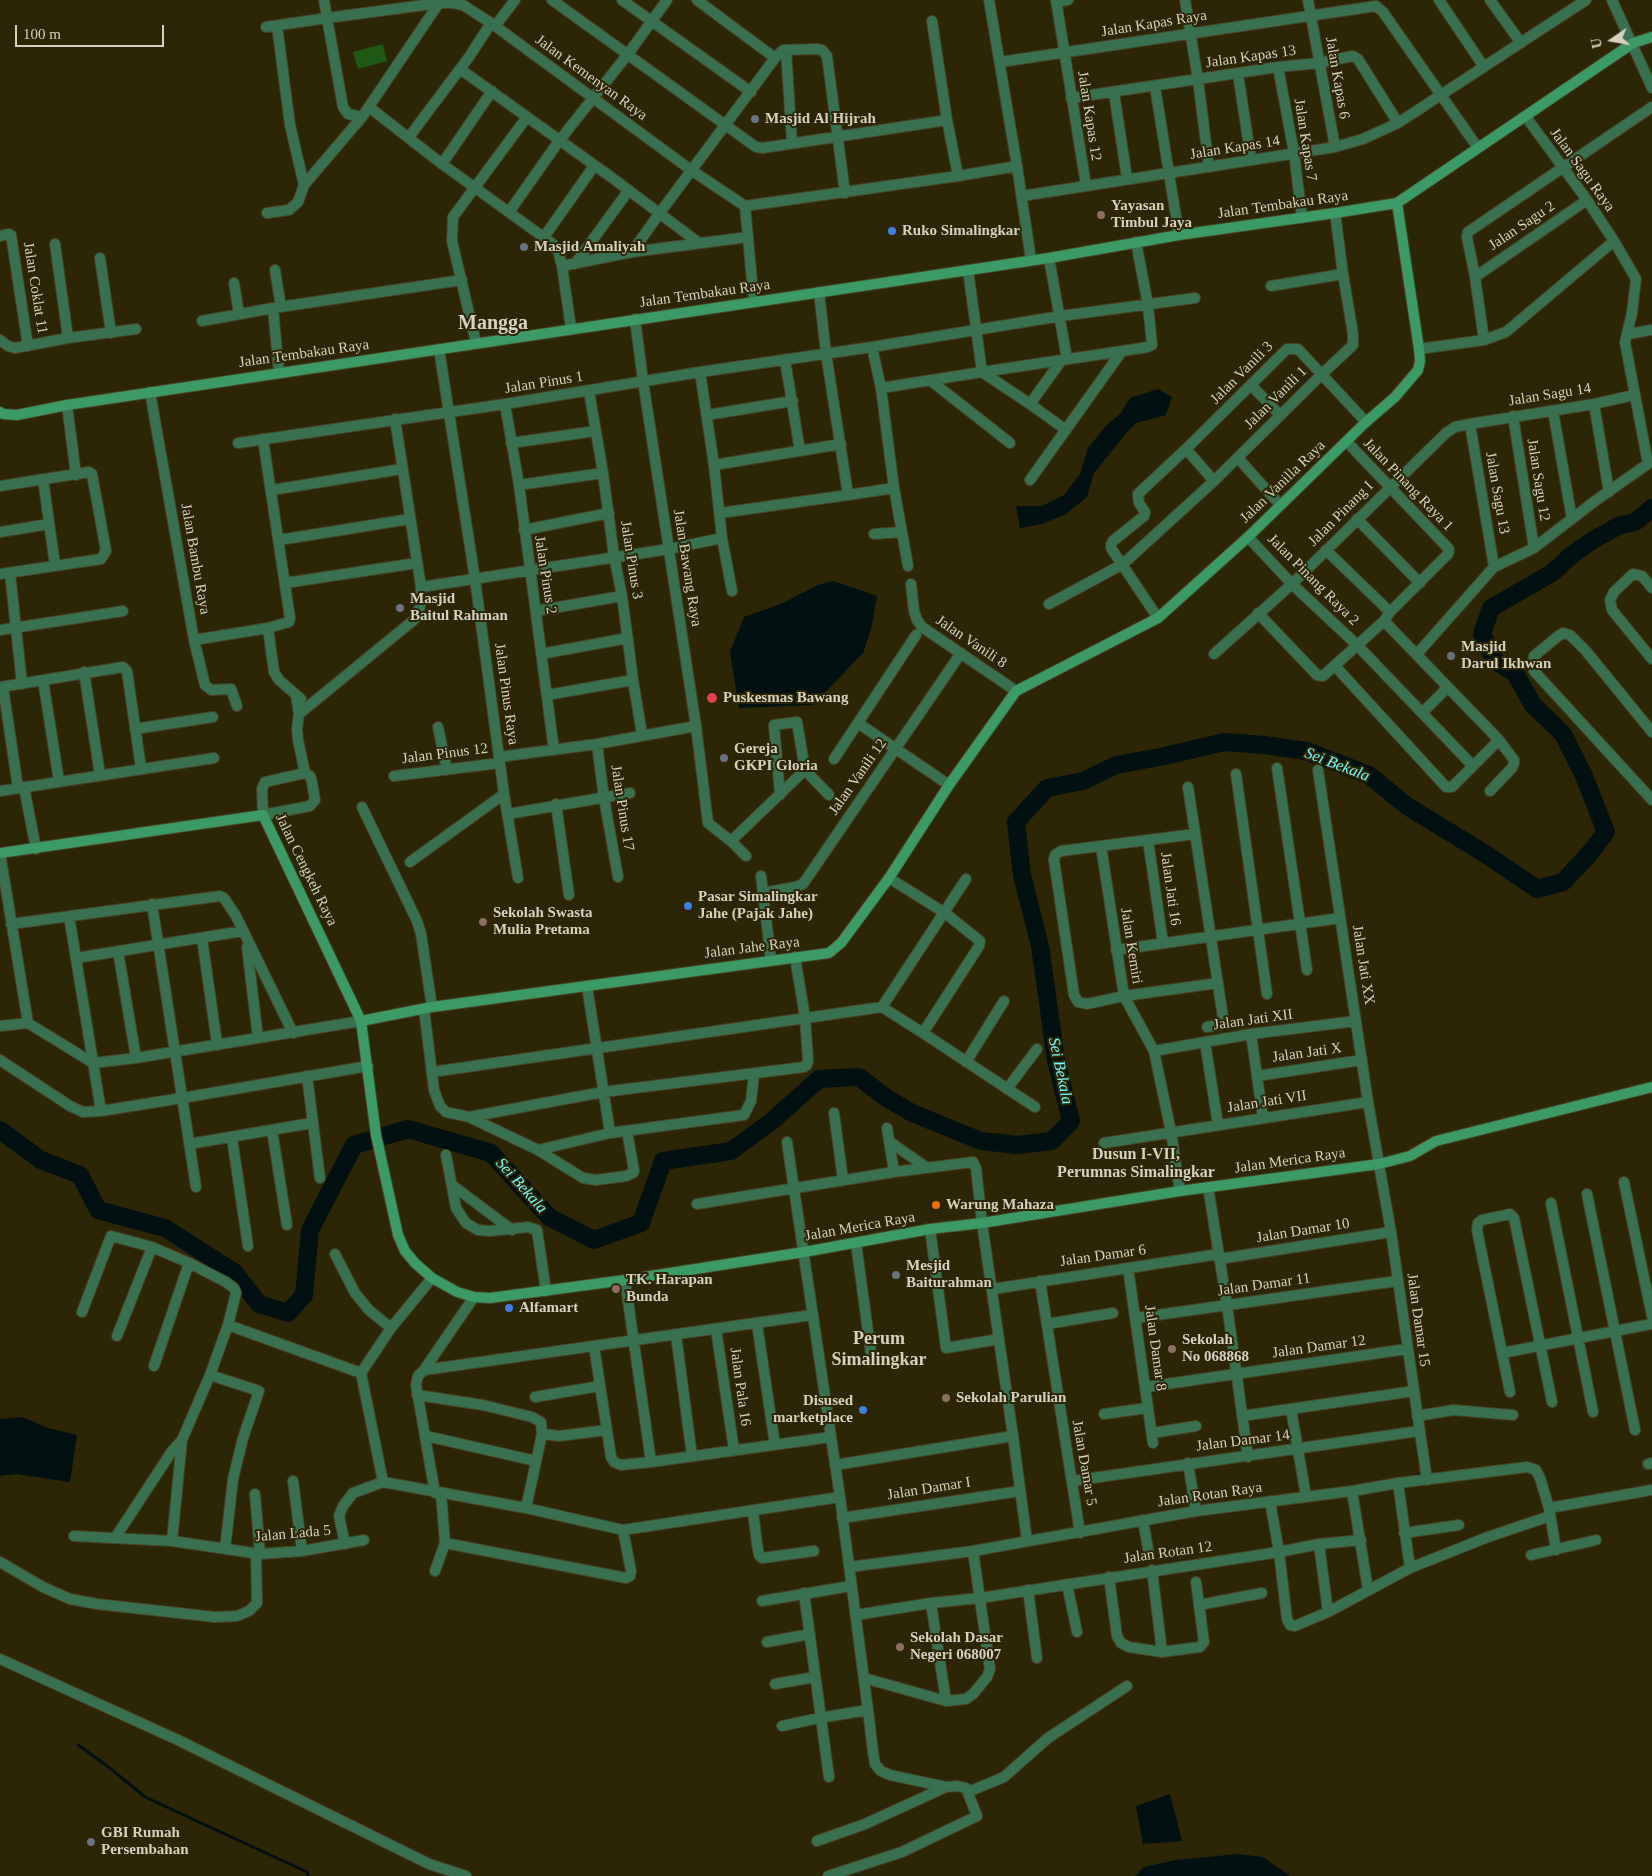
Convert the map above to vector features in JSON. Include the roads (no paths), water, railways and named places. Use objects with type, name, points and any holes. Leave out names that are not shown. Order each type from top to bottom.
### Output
[{"type":"street","points":[[324,0],[343,107],[348,114],[362,117]]},
{"type":"street","points":[[409,138],[493,25],[515,0]]},
{"type":"street","points":[[552,0],[756,147],[763,148],[947,120]]},
{"type":"street","points":[[622,0],[751,92]]},
{"type":"street","points":[[509,212],[559,141],[628,54],[667,0]]},
{"type":"street","points":[[697,0],[775,58]]},
{"type":"street","points":[[989,0],[1031,260]]},
{"type":"street","points":[[1056,1],[1068,0]]},
{"type":"street","points":[[1185,0],[1209,167]]},
{"type":"street","name":"Jalan Kapas 6","points":[[1308,0],[1335,147]]},
{"type":"street","points":[[1439,0],[1484,67]]},
{"type":"street","name":"Jalan Kapas 14","points":[[1022,196],[1127,178],[1168,174],[1251,159],[1335,147],[1363,139],[1398,123],[1586,0]]},
{"type":"street","points":[[1612,0],[1652,88]]},
{"type":"street","name":"Jalan Kapas 12","points":[[1056,1],[1086,185]]},
{"type":"street","points":[[1496,2],[1521,43]]},
{"type":"street","points":[[267,213],[289,210],[298,202],[304,185],[362,117],[439,3]]},
{"type":"street","name":"Jalan Kemenyan Raya","points":[[266,27],[439,3],[463,5],[594,97],[691,170],[745,206]]},
{"type":"street","name":"Jalan Kapas Raya","points":[[1000,62],[1310,15],[1372,3],[1383,12],[1478,148]]},
{"type":"street","points":[[932,21],[947,120],[958,176]]},
{"type":"street","points":[[277,26],[290,124],[304,185]]},
{"type":"street","points":[[1397,203],[1633,43],[1652,37]]},
{"type":"street","points":[[786,50],[792,143]]},
{"type":"street","points":[[632,252],[781,51],[822,50],[827,56],[845,193]]},
{"type":"street","name":"Jalan Kapas 13","points":[[1071,98],[1319,63],[1356,56],[1398,123]]},
{"type":"street","name":"Jalan Kapas 7","points":[[1278,68],[1294,153],[1302,218]]},
{"type":"street","points":[[460,69],[628,190],[699,244]]},
{"type":"street","points":[[1238,74],[1251,159]]},
{"type":"street","points":[[1155,86],[1179,235]]},
{"type":"street","points":[[442,164],[492,91]]},
{"type":"street","points":[[1114,93],[1127,178]]},
{"type":"street","points":[[369,107],[442,164],[553,244],[558,251],[562,266],[571,328]]},
{"type":"street","points":[[1484,340],[1467,236],[1468,232],[1652,107]]},
{"type":"street","points":[[476,343],[452,241],[453,217],[527,117]]},
{"type":"street","name":"Jalan Sagu Raya","points":[[1526,117],[1587,200],[1636,279],[1628,334],[1625,342],[1634,395],[1650,462]]},
{"type":"street","points":[[544,237],[594,166]]},
{"type":"street","points":[[754,302],[745,206],[845,193],[1017,166]]},
{"type":"street","points":[[575,264],[628,190]]},
{"type":"street","name":"Jalan Sagu 2","points":[[1475,277],[1587,200]]},
{"type":"street","name":"Jalan Tembakau Raya","points":[[1,415],[571,328],[1050,258],[1179,235],[1335,214],[1397,203]]},
{"type":"street","name":"Jalan Vanilla Raya","points":[[1016,691],[1158,618],[1248,537],[1366,422],[1395,397],[1418,370],[1420,360],[1419,349],[1397,203]]},
{"type":"street","name":"Jalan Vanili 1","points":[[1049,604],[1123,564],[1214,481],[1321,374],[1349,350],[1354,341],[1335,214]]},
{"type":"street","name":"Jalan Coklat 11","points":[[0,236],[11,235],[28,346]]},
{"type":"street","points":[[562,266],[632,252],[748,237]]},
{"type":"street","points":[[1419,349],[1484,340],[1506,332],[1614,241]]},
{"type":"street","points":[[881,388],[1152,345],[1148,305],[1136,242]]},
{"type":"street","points":[[55,244],[68,338]]},
{"type":"street","points":[[100,258],[111,333]]},
{"type":"street","points":[[1030,404],[1064,360],[1061,316],[1050,258]]},
{"type":"street","points":[[275,270],[279,372]]},
{"type":"street","points":[[968,270],[982,372],[1066,430]]},
{"type":"street","points":[[1271,286],[1343,274]]},
{"type":"street","points":[[202,321],[462,280]]},
{"type":"street","points":[[234,283],[239,314]]},
{"type":"street","points":[[819,292],[826,353],[848,495]]},
{"type":"street","name":"Jalan Pinus 1","points":[[238,443],[505,404],[1061,316],[1195,298]]},
{"type":"street","name":"Jalan Bawang Raya","points":[[635,319],[696,726],[708,823],[731,841]]},
{"type":"street","points":[[0,340],[14,348],[68,338],[136,329]]},
{"type":"street","points":[[1628,334],[1652,330]]},
{"type":"street","points":[[872,347],[881,388],[894,488],[908,566]]},
{"type":"street","name":"Jalan Pinus Raya","points":[[439,349],[475,578],[500,760],[696,726]]},
{"type":"street","name":"Jalan Vanili 3","points":[[1123,564],[1111,548],[1111,545],[1113,541],[1144,516],[1145,512],[1139,503],[1138,494],[1288,349],[1298,349],[1366,422]]},
{"type":"street","points":[[1030,480],[1122,351]]},
{"type":"street","points":[[785,360],[800,451]]},
{"type":"street","points":[[700,372],[714,465],[722,538],[732,591]]},
{"type":"street","points":[[930,380],[1010,443]]},
{"type":"street","points":[[1251,385],[1280,415]]},
{"type":"street","name":"Jalan Pinus 3","points":[[589,391],[604,473],[614,556],[622,596],[642,734]]},
{"type":"street","name":"Jalan Bambu Raya","points":[[150,392],[194,640],[205,685],[211,690],[231,689],[237,706]]},
{"type":"street","name":"Jalan Sagu 14","points":[[1390,487],[1446,433],[1455,427],[1594,404],[1634,395]]},
{"type":"street","points":[[707,415],[793,401]]},
{"type":"street","points":[[67,404],[76,475]]},
{"type":"street","name":"Jalan Pinus 2","points":[[505,404],[519,485],[554,750]]},
{"type":"street","points":[[1594,404],[1609,492]]},
{"type":"street","points":[[1553,411],[1572,519]]},
{"type":"street","name":"Jalan Sagu 12","points":[[1513,416],[1534,548]]},
{"type":"street","points":[[299,714],[415,619],[420,607],[421,587],[395,419]]},
{"type":"street","name":"Jalan Sagu 13","points":[[1470,424],[1494,567]]},
{"type":"street","points":[[511,443],[596,431]]},
{"type":"street","points":[[194,640],[268,628],[289,622],[290,618],[272,490],[263,439]]},
{"type":"street","name":"Jalan Pinang Raya 1","points":[[1347,442],[1449,549],[1446,558],[1420,584]]},
{"type":"street","points":[[714,465],[841,444]]},
{"type":"street","points":[[1186,449],[1214,481]]},
{"type":"street","points":[[1238,458],[1280,505]]},
{"type":"street","points":[[1417,654],[1494,567],[1534,548],[1650,462]]},
{"type":"street","points":[[272,490],[402,469]]},
{"type":"street","points":[[0,486],[89,472],[94,478],[106,551],[101,559],[5,573],[17,627],[22,684]]},
{"type":"street","points":[[519,485],[604,473]]},
{"type":"street","points":[[43,479],[55,565]]},
{"type":"street","name":"Jalan Pinang I","points":[[1214,654],[1292,584],[1390,487]]},
{"type":"street","points":[[720,513],[894,488]]},
{"type":"street","points":[[524,530],[609,514]]},
{"type":"street","points":[[279,540],[410,519]]},
{"type":"street","points":[[1258,613],[1317,675],[1327,674],[1420,584],[1357,519]]},
{"type":"street","points":[[0,532],[48,524]]},
{"type":"street","points":[[874,534],[901,532]]},
{"type":"street","name":"Jalan Pinang Raya 2","points":[[1248,537],[1292,584],[1357,645],[1472,765]]},
{"type":"street","points":[[421,587],[669,549],[722,538]]},
{"type":"street","points":[[1326,550],[1387,617],[1417,654],[1499,740],[1514,763],[1512,768],[1490,791]]},
{"type":"street","points":[[285,583],[417,563]]},
{"type":"street","points":[[1123,564],[1158,618]]},
{"type":"street","points":[[1652,588],[1642,576],[1633,574],[1614,592],[1610,600],[1612,610],[1652,660]]},
{"type":"street","name":"Jalan Vanili 8","points":[[911,584],[914,611],[920,625],[1016,691]]},
{"type":"street","points":[[536,611],[622,596]]},
{"type":"street","points":[[0,630],[123,611]]},
{"type":"street","points":[[268,628],[274,672],[279,680],[309,707]]},
{"type":"street","points":[[1652,732],[1570,634],[1563,633],[1534,656],[1534,671],[1652,800]]},
{"type":"street","points":[[834,759],[916,635]]},
{"type":"street","points":[[541,654],[628,638]]},
{"type":"street","name":"Jalan Vanili 12","points":[[763,893],[803,884],[961,653]]},
{"type":"street","points":[[1335,666],[1446,787],[1452,787],[1499,740]]},
{"type":"street","points":[[36,849],[21,788],[2,687],[84,672],[120,667],[127,669],[142,768]]},
{"type":"street","points":[[84,672],[100,775]]},
{"type":"street","points":[[43,680],[59,780]]},
{"type":"street","points":[[547,695],[633,680]]},
{"type":"street","points":[[1422,713],[1448,687]]},
{"type":"street","name":"Jalan Jahe Raya","points":[[361,1021],[428,1008],[829,953],[841,943],[889,878],[950,785],[1016,691]]},
{"type":"street","points":[[296,695],[299,714],[298,740],[305,773]]},
{"type":"street","points":[[135,729],[213,717]]},
{"type":"street","points":[[780,794],[774,725],[797,722],[805,770],[829,795]]},
{"type":"street","points":[[858,723],[950,785]]},
{"type":"street","points":[[438,727],[447,770]]},
{"type":"street","name":"Jalan Pinus 17","points":[[597,744],[604,798],[618,877]]},
{"type":"street","points":[[0,791],[59,780],[214,758]]},
{"type":"street","points":[[500,760],[518,878]]},
{"type":"street","name":"Jalan Pinus 12","points":[[394,776],[447,770],[500,760]]},
{"type":"street","points":[[1277,768],[1307,970]]},
{"type":"street","points":[[746,856],[731,841],[805,770]]},
{"type":"street","name":"Jalan Jati XX","points":[[1318,770],[1379,1164]]},
{"type":"street","points":[[305,773],[310,776],[315,800],[313,803],[303,808],[263,815],[262,788],[265,782],[305,773]]},
{"type":"street","points":[[1236,774],[1267,994]]},
{"type":"street","points":[[1188,787],[1224,1024],[1207,1027]]},
{"type":"street","points":[[508,814],[556,804],[630,793]]},
{"type":"street","points":[[410,862],[504,794]]},
{"type":"street","points":[[556,804],[569,895]]},
{"type":"street","points":[[362,807],[417,921],[421,934],[432,1072],[434,1090],[440,1106],[446,1112],[469,1117],[538,1150],[583,1178],[596,1180],[626,1176],[634,1170],[627,1131]]},
{"type":"street","name":"Jalan Cengkeh Raya","points":[[0,853],[263,815],[361,1021],[379,1148]]},
{"type":"street","points":[[1195,834],[1101,846],[1061,852],[1055,855],[1054,860],[1074,995],[1078,1002],[1087,1004],[1124,996],[1218,983]]},
{"type":"street","name":"Jalan Jati 16","points":[[1148,840],[1163,943]]},
{"type":"street","name":"Jalan Kemiri","points":[[1101,846],[1124,996],[1154,1051],[1171,1132],[1180,1192]]},
{"type":"street","points":[[0,853],[28,1022]]},
{"type":"street","points":[[760,876],[771,960]]},
{"type":"street","points":[[889,878],[945,913],[980,941],[979,946],[923,1033]]},
{"type":"street","points":[[882,1007],[966,879]]},
{"type":"street","points":[[11,924],[220,896],[229,904],[293,1033]]},
{"type":"street","points":[[152,904],[196,1187]]},
{"type":"street","points":[[68,916],[101,1111]]},
{"type":"street","points":[[1116,950],[1340,918]]},
{"type":"street","points":[[76,958],[202,938],[244,935]]},
{"type":"street","points":[[244,935],[258,1038]]},
{"type":"street","points":[[202,938],[217,1044]]},
{"type":"street","points":[[118,950],[136,1058]]},
{"type":"street","points":[[469,1117],[603,1092],[804,1067],[807,1065],[805,1017],[795,957]]},
{"type":"street","points":[[587,986],[610,1133]]},
{"type":"street","points":[[966,1062],[1004,1001]]},
{"type":"street","points":[[432,1072],[882,1007],[1035,1107]]},
{"type":"street","points":[[0,1026],[28,1022],[92,1063],[136,1058],[361,1021]]},
{"type":"street","name":"Jalan Jati XII","points":[[1154,1051],[1251,1034],[1356,1021]]},
{"type":"street","points":[[1251,1034],[1263,1118]]},
{"type":"street","points":[[1205,1042],[1218,1125]]},
{"type":"street","points":[[1007,1089],[1037,1049]]},
{"type":"street","points":[[0,1060],[78,1110],[101,1111],[368,1066]]},
{"type":"street","name":"Jalan Jati X","points":[[1257,1076],[1362,1060]]},
{"type":"street","points":[[538,1150],[610,1133],[744,1115],[751,1101],[754,1074]]},
{"type":"street","points":[[307,1076],[320,1178]]},
{"type":"street","name":"Jalan Merica Raya","points":[[379,1148],[398,1235],[405,1251],[415,1264],[432,1278],[457,1292],[474,1297],[490,1298],[625,1280],[804,1252],[930,1229],[982,1223],[1208,1187],[1379,1164],[1410,1156],[1436,1141],[1652,1087]]},
{"type":"street","name":"Jalan Jati VII","points":[[1104,1143],[1368,1102]]},
{"type":"street","points":[[834,1114],[843,1180]]},
{"type":"street","points":[[190,1144],[312,1123]]},
{"type":"street","points":[[887,1128],[894,1172]]},
{"type":"street","points":[[272,1130],[287,1225]]},
{"type":"street","points":[[232,1138],[248,1246]]},
{"type":"street","points":[[787,1142],[840,1497],[875,1764],[881,1771],[886,1773],[946,1787],[962,1786],[966,1788],[977,1816],[902,1852],[828,1876]]},
{"type":"street","points":[[890,1142],[926,1167]]},
{"type":"street","points":[[446,1155],[456,1208],[460,1216],[472,1227],[490,1232],[528,1227],[537,1230],[546,1291]]},
{"type":"street","points":[[697,1204],[794,1187],[968,1161],[973,1162],[976,1168],[982,1223],[1014,1436],[1027,1541]]},
{"type":"street","name":"Jalan Damar 15","points":[[1379,1164],[1391,1232],[1427,1480]]},
{"type":"street","points":[[1624,1182],[1652,1316]]},
{"type":"street","points":[[452,1185],[512,1230]]},
{"type":"street","points":[[1208,1187],[1227,1305],[1248,1457]]},
{"type":"street","points":[[1587,1194],[1635,1430]]},
{"type":"street","points":[[1551,1203],[1593,1412]]},
{"type":"street","points":[[1510,1392],[1477,1230],[1478,1223],[1482,1220],[1503,1214],[1510,1214],[1514,1218],[1552,1402]]},
{"type":"street","points":[[930,1229],[946,1348],[999,1339]]},
{"type":"street","name":"Jalan Damar 10","points":[[1219,1257],[1391,1232]]},
{"type":"street","points":[[82,1312],[111,1236],[152,1247],[189,1263],[212,1274],[234,1288],[236,1293],[228,1325],[210,1375],[182,1440],[172,1541]]},
{"type":"street","points":[[856,1243],[872,1361]]},
{"type":"street","points":[[118,1336],[152,1247]]},
{"type":"street","points":[[334,1254],[355,1293],[369,1310],[391,1328]]},
{"type":"street","name":"Jalan Damar 6","points":[[992,1289],[1040,1280],[1219,1257]]},
{"type":"street","points":[[154,1366],[189,1263]]},
{"type":"street","name":"Jalan Damar 8","points":[[1128,1268],[1152,1438],[1196,1426]]},
{"type":"street","points":[[382,1482],[361,1373],[391,1328],[432,1278]]},
{"type":"street","points":[[625,1280],[651,1462]]},
{"type":"street","name":"Jalan Damar 5","points":[[1040,1280],[1080,1533]]},
{"type":"street","name":"Jalan Damar 11","points":[[1136,1318],[1397,1281]]},
{"type":"street","points":[[435,1571],[445,1543],[438,1493],[416,1385],[418,1376],[474,1297]]},
{"type":"street","points":[[1047,1324],[1113,1313]]},
{"type":"street","points":[[424,1370],[812,1315]]},
{"type":"street","points":[[757,1324],[774,1444]]},
{"type":"street","points":[[1502,1353],[1652,1324]]},
{"type":"street","points":[[228,1325],[361,1373]]},
{"type":"street","name":"Jalan Pala 16","points":[[716,1329],[734,1450]]},
{"type":"street","points":[[676,1335],[692,1456]]},
{"type":"street","points":[[594,1346],[611,1456],[614,1462],[621,1465],[831,1437]]},
{"type":"street","name":"Jalan Damar 12","points":[[1146,1388],[1407,1349]]},
{"type":"street","points":[[210,1375],[259,1391],[243,1438],[233,1479],[225,1549]]},
{"type":"street","points":[[535,1397],[600,1386]]},
{"type":"street","points":[[1242,1416],[1414,1391]]},
{"type":"street","points":[[417,1395],[483,1405],[532,1417],[541,1422],[542,1434],[526,1508]]},
{"type":"street","points":[[1104,1414],[1147,1408]]},
{"type":"street","points":[[1291,1409],[1306,1496]]},
{"type":"street","points":[[1417,1416],[1453,1410],[1513,1415]]},
{"type":"street","points":[[542,1434],[558,1436],[608,1430]]},
{"type":"street","name":"Jalan Damar 14","points":[[1072,1481],[1419,1431]]},
{"type":"street","points":[[426,1436],[536,1461]]},
{"type":"street","points":[[835,1466],[1014,1436]]},
{"type":"street","points":[[115,1538],[172,1451],[182,1440]]},
{"type":"street","points":[[1188,1463],[1196,1511]]},
{"type":"street","name":"Jalan Rotan Raya","points":[[849,1567],[973,1551],[1196,1511],[1527,1467],[1536,1470],[1540,1478],[1549,1512]]},
{"type":"street","points":[[294,1481],[302,1552]]},
{"type":"street","points":[[345,1544],[339,1516],[343,1506],[353,1493],[382,1482],[526,1508],[623,1530],[840,1497]]},
{"type":"street","points":[[1398,1483],[1410,1568]]},
{"type":"street","points":[[1270,1501],[1279,1552],[1287,1619],[1290,1625],[1295,1626],[1328,1612],[1410,1568],[1549,1512],[1652,1490]]},
{"type":"street","name":"Jalan Damar I","points":[[842,1518],[1020,1491]]},
{"type":"street","points":[[1352,1491],[1368,1590]]},
{"type":"street","points":[[0,1562],[43,1587],[70,1599],[98,1604],[215,1617],[237,1616],[249,1610],[257,1603],[258,1554],[255,1494]]},
{"type":"street","points":[[753,1511],[759,1555],[762,1558],[814,1551]]},
{"type":"street","points":[[1549,1512],[1556,1550]]},
{"type":"street","points":[[1143,1520],[1149,1555]]},
{"type":"street","points":[[1404,1533],[1459,1525]]},
{"type":"street","points":[[445,1543],[626,1578],[630,1576],[631,1571],[623,1530]]},
{"type":"street","name":"Jalan Lada 5","points":[[74,1536],[172,1541],[258,1554],[302,1552],[364,1540]]},
{"type":"street","name":"Jalan Rotan 12","points":[[856,1615],[931,1603],[980,1598],[1152,1570],[1279,1552],[1319,1544],[1361,1540]]},
{"type":"street","points":[[1532,1555],[1596,1540]]},
{"type":"street","points":[[1319,1544],[1328,1612]]},
{"type":"street","points":[[864,1678],[946,1701],[966,1700],[974,1694],[987,1677],[990,1669],[973,1551]]},
{"type":"street","points":[[1152,1570],[1162,1652]]},
{"type":"street","points":[[1109,1577],[1117,1636],[1121,1644],[1162,1652],[1200,1647],[1204,1642],[1196,1582]]},
{"type":"street","points":[[1067,1584],[1077,1632]]},
{"type":"street","points":[[762,1601],[851,1586]]},
{"type":"street","points":[[1028,1590],[1037,1658]]},
{"type":"street","points":[[804,1593],[829,1777]]},
{"type":"street","points":[[1199,1605],[1262,1593]]},
{"type":"street","points":[[931,1603],[946,1701]]},
{"type":"street","points":[[766,1642],[810,1634]]},
{"type":"street","points":[[0,1659],[178,1740],[429,1864],[466,1876]]},
{"type":"street","points":[[775,1684],[815,1677]]},
{"type":"street","points":[[968,1792],[1004,1777],[1048,1738],[1127,1686]]},
{"type":"street","points":[[782,1726],[868,1710]]},
{"type":"street","points":[[817,1841],[865,1824],[946,1787]]},
{"type":"waterway","name":"Sei Bekala","points":[[0,1130],[41,1160],[80,1175],[98,1210],[165,1228],[234,1272],[259,1304],[288,1313],[304,1295],[310,1230],[354,1145],[408,1129],[491,1153],[549,1217],[594,1240],[641,1223],[663,1161],[731,1151],[772,1121],[819,1079],[859,1077],[885,1097],[912,1113],[981,1141],[1017,1145],[1052,1141],[1071,1121],[1056,1060],[1040,946],[1022,875],[1016,822],[1047,788],[1083,781],[1116,765],[1224,742],[1306,751],[1369,775],[1407,806],[1487,855],[1537,889],[1563,882],[1590,853],[1606,832],[1584,776],[1563,734],[1533,705],[1515,673],[1495,661],[1482,634],[1491,608],[1552,573],[1573,554],[1593,540],[1618,526],[1635,522],[1652,508]]},
{"type":"waterway","points":[[78,1745],[145,1797],[307,1872],[308,1876]]},
{"type":"place","name":"Masjid Al Hijrah","points":[[755,119]]},
{"type":"place","name":"Yayasan Timbul Jaya","points":[[1101,215]]},
{"type":"place","name":"Ruko Simalingkar","points":[[892,231]]},
{"type":"place","name":"Masjid Amaliyah","points":[[524,247]]},
{"type":"place","name":"Masjid Baitul Rahman","points":[[400,608]]},
{"type":"place","name":"Masjid Darul Ikhwan","points":[[1451,656]]},
{"type":"place","name":"Puskesmas Bawang","points":[[712,698]]},
{"type":"place","name":"Gereja GKPI Gloria","points":[[724,758]]},
{"type":"place","name":"Pasar Simalingkar Jahe (Pajak Jahe)","points":[[688,906]]},
{"type":"place","name":"Sekolah Swasta Mulia Pretama","points":[[483,922]]},
{"type":"place","name":"Warung Mahaza","points":[[936,1205]]},
{"type":"place","name":"Mesjid Baiturahman","points":[[896,1275]]},
{"type":"place","name":"TK. Harapan Bunda","points":[[616,1289]]},
{"type":"place","name":"Alfamart","points":[[509,1308]]},
{"type":"place","name":"Sekolah No 068868","points":[[1172,1349]]},
{"type":"place","name":"Sekolah Parulian","points":[[946,1398]]},
{"type":"place","name":"Disused marketplace","points":[[863,1410]]},
{"type":"place","name":"Sekolah Dasar Negeri 068007","points":[[900,1647]]},
{"type":"place","name":"GBI Rumah Persembahan","points":[[91,1842]]},
{"type":"district","name":"Mangga","points":[[493,324]]},
{"type":"district","name":"Dusun I-VII, Perumnas Simalingkar","points":[[1136,1164]]},
{"type":"district","name":"Perum Simalingkar","points":[[879,1349]]}]
